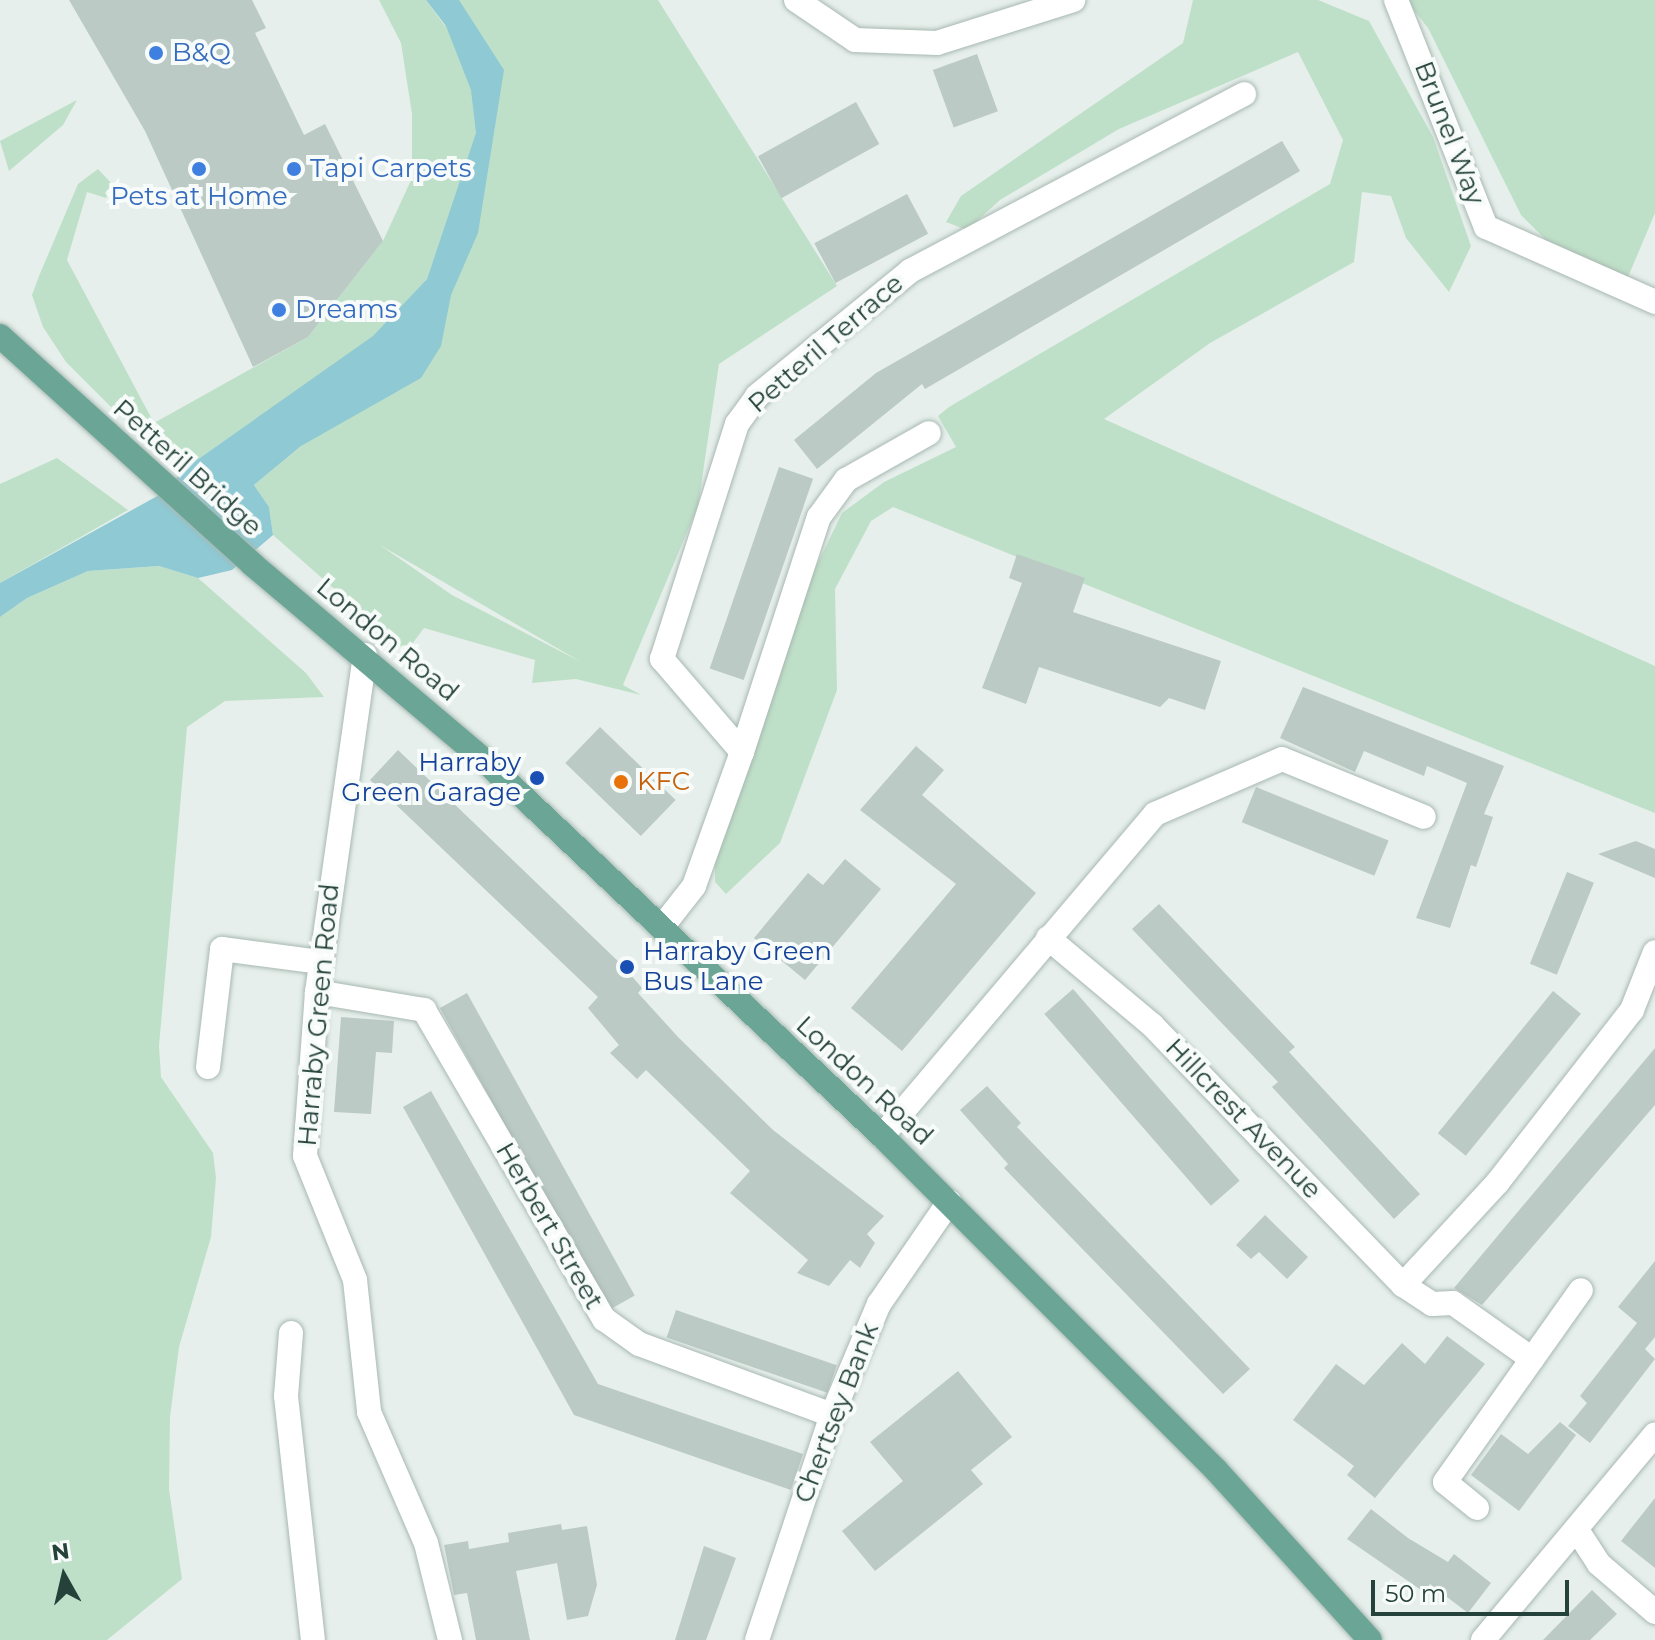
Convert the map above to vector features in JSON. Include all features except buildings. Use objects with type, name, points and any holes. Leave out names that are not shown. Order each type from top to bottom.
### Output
[{"type":"main road","name":"Petteril Bridge","points":[[0,336],[252,564]]},
{"type":"main road","name":"London Road","points":[[252,564],[365,655],[662,927],[882,1136],[1216,1470],[1370,1640]]},
{"type":"street","points":[[796,0],[855,40],[937,43],[1073,0]]},
{"type":"street","name":"Brunel Way","points":[[1396,0],[1486,227],[1655,302]]},
{"type":"street","name":"Petteril Terrace","points":[[742,752],[662,659],[737,424],[757,396],[910,271],[1244,94]]},
{"type":"street","points":[[662,927],[694,886],[742,752],[819,517],[846,480],[929,433]]},
{"type":"street","name":"Harraby Green Road","points":[[365,655],[317,992],[305,1156],[355,1280],[369,1412],[426,1543],[450,1640]]},
{"type":"street","points":[[882,1136],[1155,814],[1282,759],[1424,817]]},
{"type":"street","name":"Hillcrest Avenue","points":[[1048,938],[1152,1025],[1403,1285],[1432,1304],[1453,1303],[1532,1359]]},
{"type":"street","points":[[208,1067],[222,949],[321,962]]},
{"type":"street","points":[[1403,1285],[1498,1182],[1632,1010],[1655,952]]},
{"type":"street","name":"Herbert Street","points":[[317,992],[424,1010],[604,1319],[639,1344],[832,1415]]},
{"type":"street","name":"Chertsey Bank","points":[[757,1640],[832,1415],[879,1304],[949,1202]]},
{"type":"street","points":[[1477,1508],[1445,1482],[1581,1290]]},
{"type":"street","points":[[291,1333],[286,1396],[313,1640]]},
{"type":"street","points":[[1483,1640],[1654,1438]]},
{"type":"street","points":[[1577,1530],[1599,1564],[1655,1612]]},
{"type":"green space","points":[[379,0],[426,0],[445,26],[452,0],[658,0],[837,286],[719,364],[698,506],[623,685],[641,695],[576,679],[532,683],[535,660],[424,628],[406,652],[273,535],[269,507],[254,485],[423,345],[473,146],[427,279],[373,337],[187,467],[119,415],[66,362],[43,327],[32,295],[78,184],[98,169],[112,184],[106,198],[87,192],[67,260],[154,423],[308,337],[383,241],[412,178],[412,114],[401,43]],"holes":[[[380,545],[581,662],[452,595]]]},
{"type":"green space","points":[[1193,0],[1318,0],[1369,21],[1433,137],[1471,246],[1449,292],[1406,238],[1391,196],[1362,192],[1354,262],[1210,343],[1104,419],[1655,666],[1655,813],[893,507],[871,521],[835,589],[837,690],[780,843],[726,894],[715,882],[716,792],[732,741],[842,513],[884,482],[956,447],[938,416],[949,407],[1330,184],[1343,140],[1298,52],[1119,129],[1000,200],[967,230],[946,222],[961,196],[1183,43]]},
{"type":"green space","points":[[1406,0],[1655,0],[1655,213],[1628,277],[1546,240],[1521,215],[1428,28]]},
{"type":"green space","points":[[77,100],[63,125],[9,171],[0,141]]},
{"type":"green space","points":[[57,458],[128,510],[0,583],[0,484]]},
{"type":"green space","points":[[159,566],[198,578],[306,673],[324,697],[225,701],[187,727],[159,1046],[161,1077],[213,1153],[216,1178],[211,1237],[179,1347],[170,1417],[169,1489],[182,1579],[107,1640],[0,1640],[0,617],[27,598],[88,571]]},
{"type":"water","points":[[426,0],[459,0],[504,70],[478,233],[451,295],[441,346],[421,378],[301,446],[254,485],[269,507],[273,535],[232,570],[198,578],[159,566],[88,571],[27,598],[0,617],[0,583],[161,494],[187,467],[373,336],[427,279],[476,133],[471,90],[446,26]]},
{"type":"place","name":"B&Q","points":[[156,53]]},
{"type":"place","name":"Pets at Home","points":[[199,169]]},
{"type":"place","name":"Tapi Carpets","points":[[294,169]]},
{"type":"place","name":"Dreams","points":[[279,310]]},
{"type":"place","name":"Harraby Green Garage","points":[[537,778]]},
{"type":"place","name":"KFC","points":[[621,782]]},
{"type":"place","name":"Harraby Green Bus Lane","points":[[627,967]]}]
